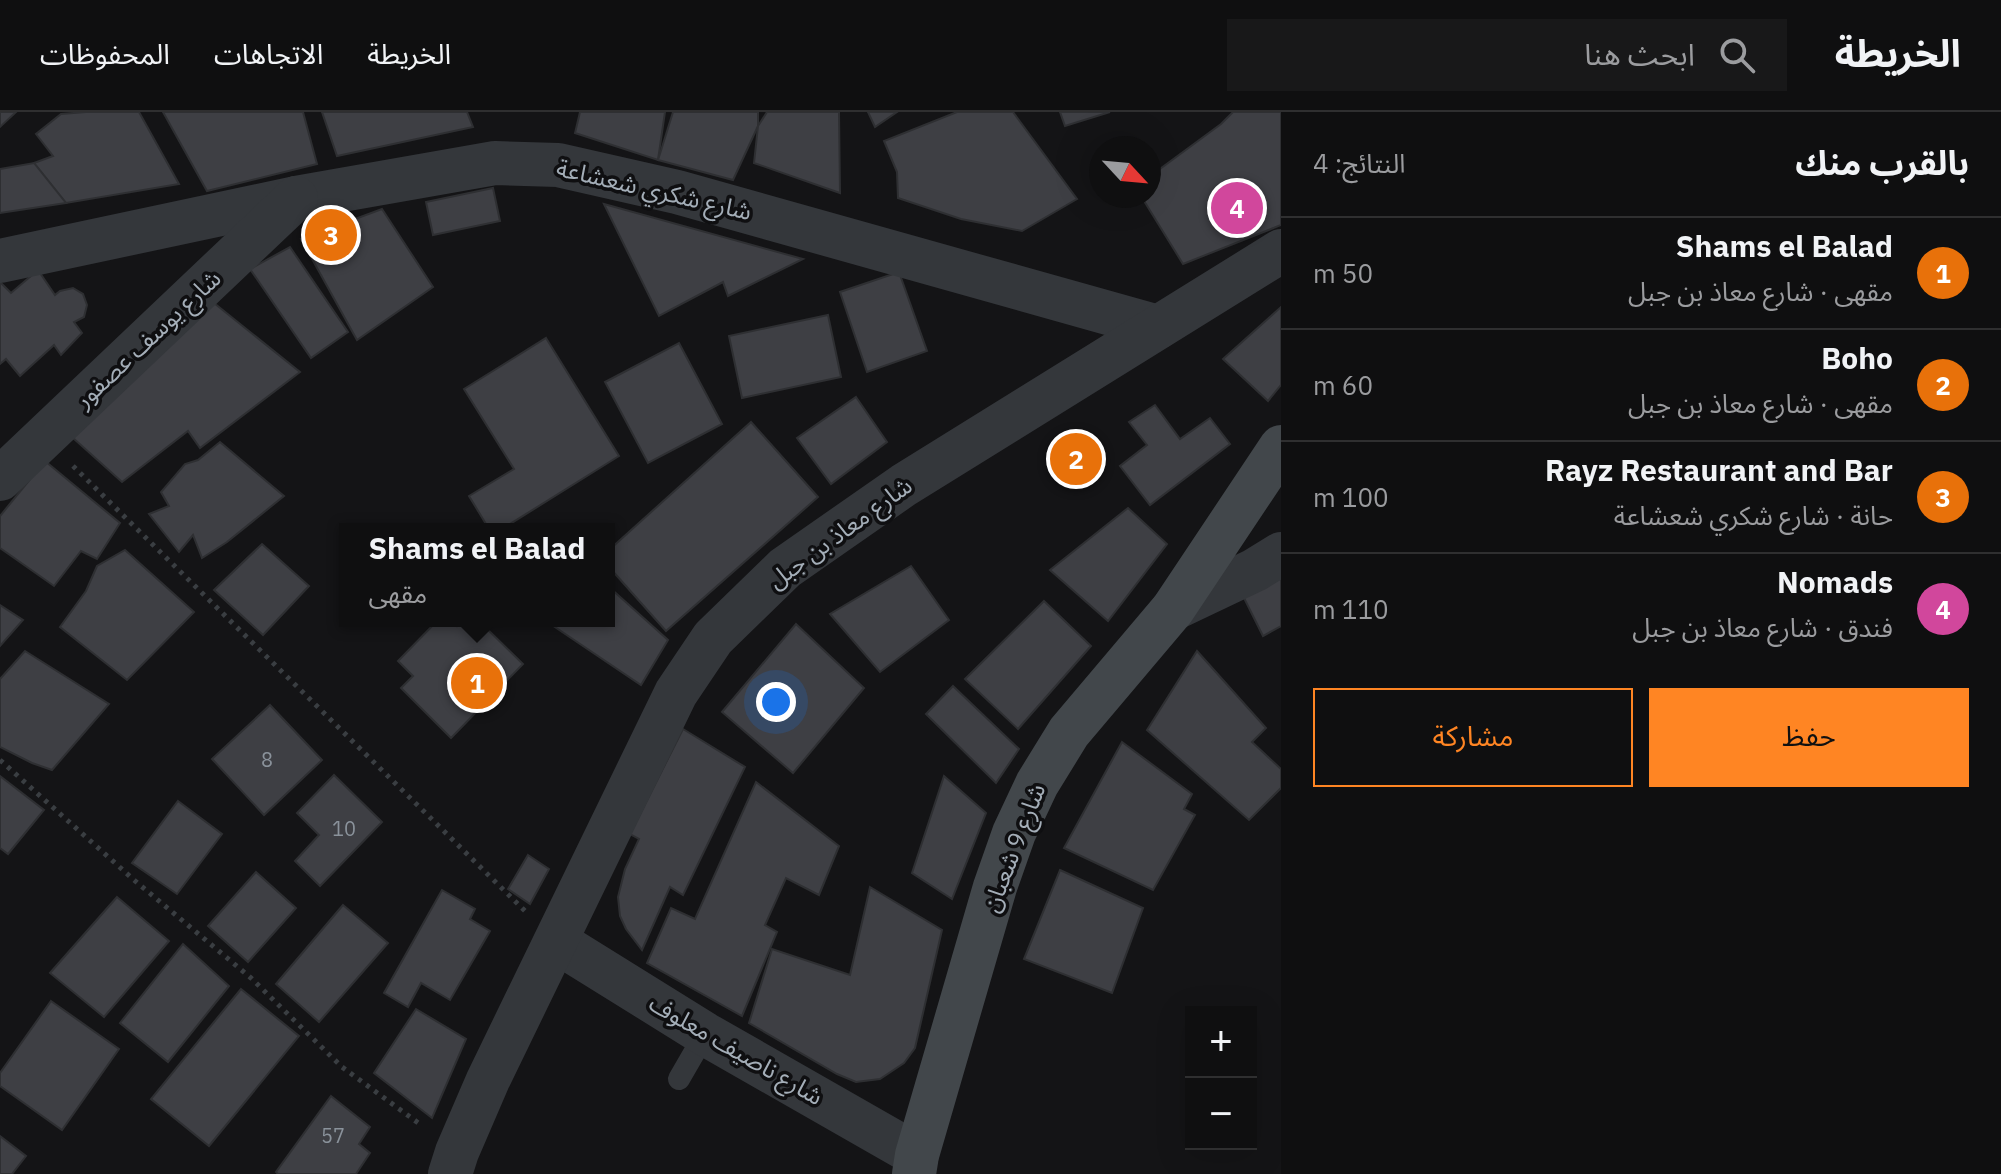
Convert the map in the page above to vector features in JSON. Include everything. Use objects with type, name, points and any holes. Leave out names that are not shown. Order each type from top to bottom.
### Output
[{"type":"street","name":"شارع شكري شعشاعة","points":[[0,261],[296,198],[495,163],[558,165],[677,192],[1158,327]]},
{"type":"street","name":"شارع يوسف عصفور","points":[[0,479],[296,198]]},
{"type":"street","name":"شارع معاذ بن جبل","points":[[454,1163],[488,1080],[676,693],[713,638],[785,568],[904,485],[1281,251]]},
{"type":"street","name":"شارع 9 شعبان","points":[[916,1164],[995,887],[1014,833],[1037,784],[1069,732],[1173,609],[1281,447]]},
{"type":"street","points":[[1173,609],[1255,570],[1281,554]]},
{"type":"street","name":"شارع ناصيف معلوف","points":[[557,942],[916,1164]]},
{"type":"lane","points":[[679,1079],[705,1034]]},
{"type":"path","points":[[44,437],[557,942]]},
{"type":"path","points":[[0,760],[134,880],[251,978],[342,1067],[454,1163]]},
{"type":"building","points":[[0,112],[16,112],[0,127]]},
{"type":"building","points":[[139,112],[179,184],[66,203],[34,163],[53,156],[36,134],[61,114]]},
{"type":"building","points":[[163,112],[303,112],[317,164],[207,191]]},
{"type":"building","points":[[322,112],[467,112],[473,127],[337,156]]},
{"type":"building","points":[[580,112],[665,112],[658,160],[575,133]]},
{"type":"building","points":[[673,112],[758,112],[758,126],[733,180],[658,160]]},
{"type":"building","points":[[767,112],[839,112],[840,193],[754,163],[758,126]]},
{"type":"building","points":[[868,112],[897,112],[875,127]]},
{"type":"building","points":[[957,112],[1013,112],[1077,199],[1022,231],[961,219],[898,198],[897,172],[884,141]]},
{"type":"building","points":[[1060,112],[1110,112],[1065,126]]},
{"type":"building","points":[[1233,112],[1281,112],[1281,225],[1183,264],[1148,208],[1161,208],[1161,168]]},
{"type":"building","points":[[34,163],[66,203],[0,213],[0,169]]},
{"type":"building","points":[[493,188],[500,221],[433,235],[426,202]]},
{"type":"building","points":[[604,204],[803,259],[728,296],[723,282],[659,316]]},
{"type":"building","points":[[382,209],[433,287],[357,340],[301,239]]},
{"type":"building","points":[[290,247],[348,332],[311,358],[250,269]]},
{"type":"building","points":[[38,270],[55,295],[73,288],[83,294],[87,305],[84,317],[74,322],[82,333],[61,355],[54,345],[20,376],[6,359],[0,364],[0,282],[11,293]]},
{"type":"building","points":[[899,272],[927,351],[867,372],[840,292]]},
{"type":"building","points":[[209,299],[300,372],[200,448],[188,431],[122,482],[63,429]]},
{"type":"building","points":[[1281,307],[1281,385],[1268,401],[1223,359]]},
{"type":"building","points":[[828,315],[841,377],[742,398],[729,336]]},
{"type":"building","points":[[546,338],[619,456],[512,523],[485,523],[469,496],[514,469],[464,389]]},
{"type":"building","points":[[679,343],[722,424],[648,463],[605,382]]},
{"type":"building","points":[[856,397],[887,442],[831,484],[797,438]]},
{"type":"building","points":[[1155,405],[1180,439],[1210,418],[1230,444],[1150,505],[1120,466],[1147,445],[1129,422]]},
{"type":"building","points":[[751,422],[818,497],[666,631],[615,574],[615,545]]},
{"type":"building","points":[[220,442],[284,496],[202,558],[193,535],[179,552],[149,514],[169,506],[161,492],[185,464],[198,460]]},
{"type":"building","points":[[45,461],[120,523],[97,559],[81,551],[54,586],[0,548],[0,516]]},
{"type":"building","points":[[1128,508],[1167,544],[1108,621],[1050,570]]},
{"type":"building","points":[[262,544],[309,586],[263,635],[214,590]]},
{"type":"building","points":[[125,550],[194,612],[127,680],[60,627],[86,591],[97,566]]},
{"type":"building","points":[[911,566],[949,620],[880,672],[830,614]]},
{"type":"building","points":[[1281,577],[1281,626],[1263,636],[1243,596]]},
{"type":"building","points":[[615,592],[668,640],[641,685],[555,627],[615,627]]},
{"type":"building","points":[[1044,601],[1091,646],[1018,729],[965,679]]},
{"type":"building","points":[[0,605],[23,620],[0,646]]},
{"type":"building","points":[[796,624],[864,688],[793,773],[722,712]]},
{"type":"building","points":[[431,627],[485,627],[523,664],[451,738],[401,688],[413,676],[398,661]]},
{"type":"building","points":[[25,651],[109,704],[52,770],[0,747],[0,679]]},
{"type":"building","points":[[1197,651],[1266,728],[1252,742],[1281,769],[1281,788],[1249,820],[1147,730]]},
{"type":"building","points":[[953,686],[1019,749],[996,783],[926,714]]},
{"type":"building","points":[[270,705],[322,760],[264,815],[212,759]]},
{"type":"building","points":[[683,729],[745,767],[683,895],[670,887],[642,950],[620,916],[618,897],[625,869],[639,839],[630,834]]},
{"type":"building","points":[[1122,742],[1192,794],[1184,809],[1195,815],[1153,890],[1064,848]]},
{"type":"building","points":[[334,775],[382,822],[320,886],[295,861],[319,835],[297,813]]},
{"type":"building","points":[[0,776],[44,810],[8,854],[0,848]]},
{"type":"building","points":[[944,776],[986,813],[952,899],[912,873]]},
{"type":"building","points":[[756,782],[839,846],[819,895],[786,878],[765,925],[777,932],[742,1016],[647,963],[671,908],[695,919]]},
{"type":"building","points":[[178,801],[222,834],[177,894],[132,863]]},
{"type":"building","points":[[528,855],[549,869],[530,904],[508,889]]},
{"type":"building","points":[[1060,870],[1143,908],[1112,993],[1024,959]]},
{"type":"building","points":[[256,872],[296,908],[248,962],[208,926]]},
{"type":"building","points":[[870,887],[942,930],[915,1048],[904,1063],[880,1079],[856,1082],[749,1023],[772,949],[850,975]]},
{"type":"building","points":[[442,890],[475,909],[470,919],[490,931],[450,1000],[421,983],[408,1007],[384,993]]},
{"type":"building","points":[[117,897],[169,941],[104,1017],[50,973]]},
{"type":"building","points":[[343,905],[388,943],[319,1022],[276,984]]},
{"type":"building","points":[[183,944],[229,986],[168,1062],[120,1023]]},
{"type":"building","points":[[241,989],[299,1036],[209,1146],[151,1099]]},
{"type":"building","points":[[51,1001],[119,1049],[62,1130],[0,1086],[0,1073]]},
{"type":"building","points":[[416,1009],[466,1039],[432,1118],[374,1073]]},
{"type":"building","points":[[331,1096],[370,1127],[359,1144],[370,1153],[356,1174],[278,1174],[276,1172]]},
{"type":"building","points":[[0,1136],[26,1156],[12,1174],[0,1174]]},
{"type":"place","name":"Nomads","points":[[1237,208]]},
{"type":"place","name":"Rayz Restaurant and Bar","points":[[331,235]]},
{"type":"place","name":"Boho","points":[[1076,459]]},
{"type":"place","name":"Shams el Balad","points":[[477,683]]}]
